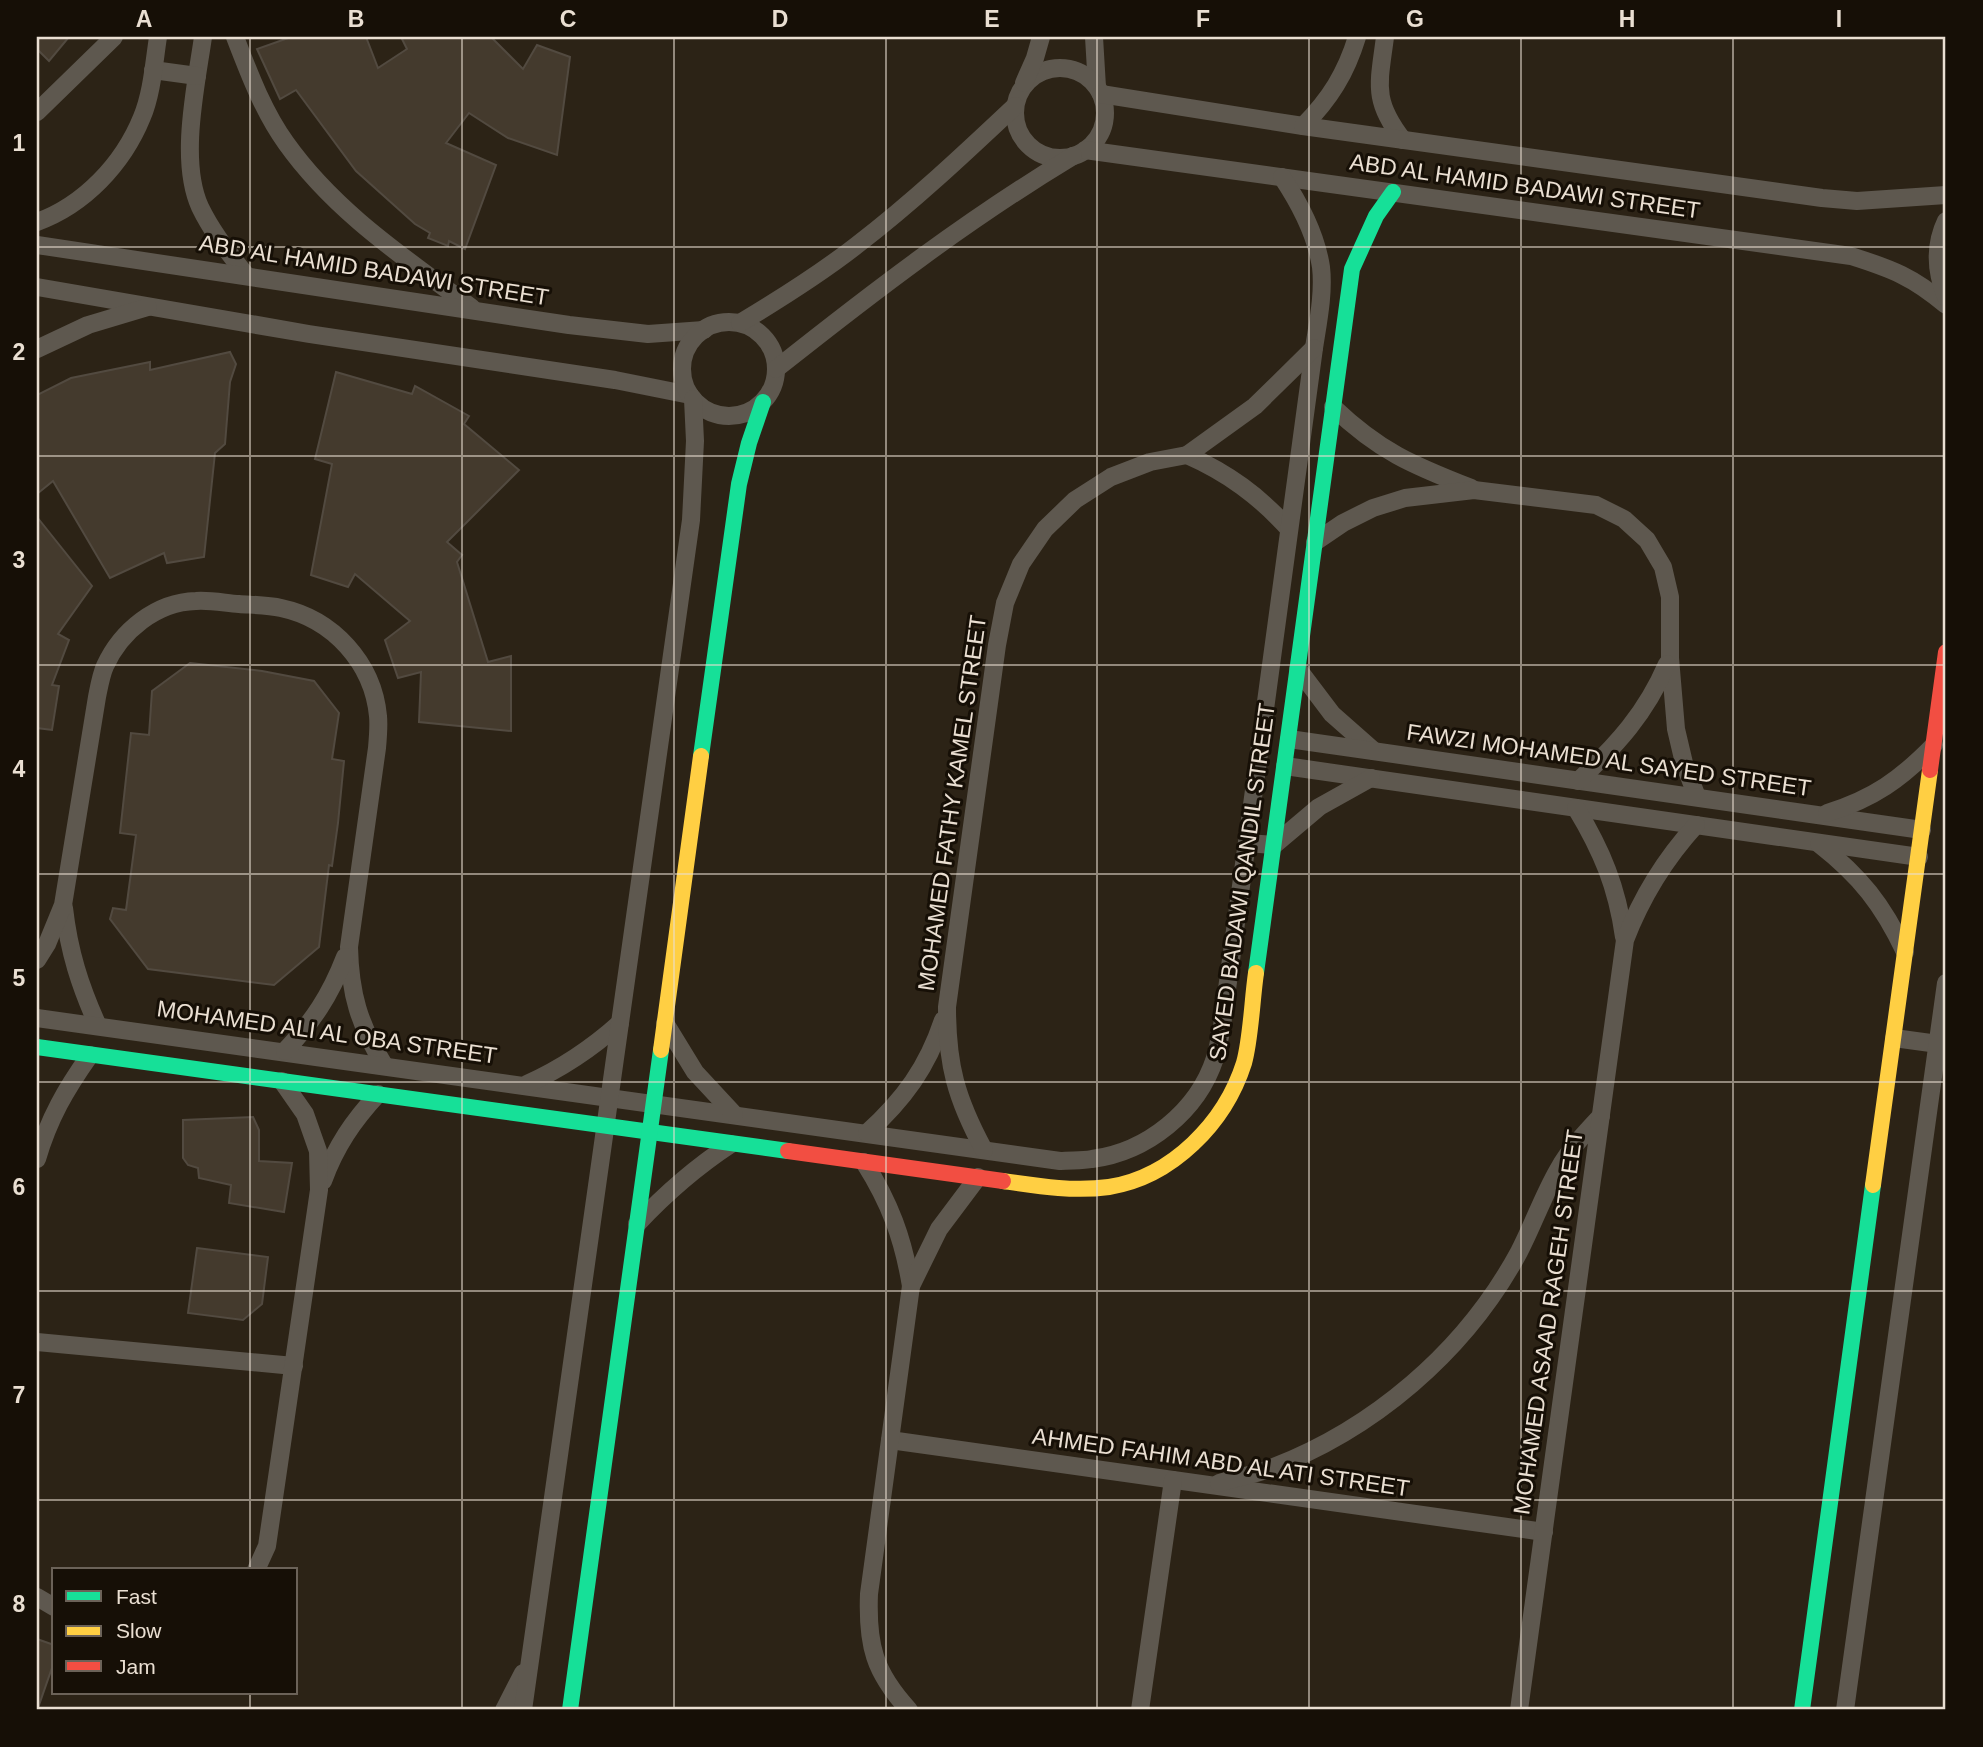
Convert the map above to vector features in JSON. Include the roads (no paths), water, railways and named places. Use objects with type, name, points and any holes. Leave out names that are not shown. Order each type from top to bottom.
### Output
[{"type":"street","points":[[37,112],[114,37]]},
{"type":"street","points":[[37,222],[49,218],[89,192],[121,158],[143,116],[158,37]]},
{"type":"street","points":[[203,37],[190,166],[199,205],[220,240],[246,274]]},
{"type":"street","points":[[235,37],[254,87],[284,141],[323,189],[369,231],[475,310]]},
{"type":"street","points":[[1041,37],[1018,97],[1015,121],[1020,135],[1030,147],[1043,155],[1058,158],[1079,153]]},
{"type":"street","points":[[776,369],[948,236],[1097,139],[1105,110],[1099,91],[1094,37]]},
{"type":"street","points":[[1303,126],[1323,106],[1338,84],[1357,37]]},
{"type":"street","points":[[1385,37],[1379,94],[1387,118],[1403,139]]},
{"type":"street","points":[[740,323],[800,287],[911,202],[1038,75],[1059,68],[1073,70],[1087,77],[1099,91]]},
{"type":"street","points":[[153,70],[197,76]]},
{"type":"street","name":"ABD AL HAMID BADAWI STREET","points":[[1099,91],[1303,126],[1822,198],[1857,201],[1946,195]]},
{"type":"street","name":"ABD AL HAMID BADAWI STREET","points":[[1079,153],[1282,177],[1851,256],[1922,284],[1946,305]]},
{"type":"street","name":"SAYED BADAWI QANDIL STREET","points":[[610,1096],[1060,1161],[1093,1159],[1125,1151],[1155,1136],[1180,1115],[1200,1089],[1215,1059],[1222,1026],[1320,301],[1321,267],[1312,233],[1282,177]]},
{"type":"street","name":"SAYED BADAWI QANDIL STREET","points":[[606,1126],[1046,1187],[1085,1189],[1116,1185],[1146,1175],[1173,1161],[1197,1141],[1233,1091],[1244,1062],[1352,269],[1376,216],[1393,192]]},
{"type":"street","points":[[1946,221],[1941,231],[1937,253],[1939,275],[1946,297]]},
{"type":"street","name":"ABD AL HAMID BADAWI STREET","points":[[37,245],[648,334],[704,330]]},
{"type":"street","points":[[1321,267],[1331,263],[1352,269]]},
{"type":"street","points":[[37,287],[309,334],[615,380],[691,397],[702,408],[728,416],[753,410],[771,392],[776,369],[774,354],[766,340],[754,329],[740,323],[715,324],[693,340],[684,360],[684,381],[691,397],[695,441],[691,520],[523,1710]]},
{"type":"street","points":[[37,349],[88,325],[153,305]]},
{"type":"street","name":"MOHAMED FATHY KAMEL STREET","points":[[984,1150],[966,1117],[954,1081],[947,1044],[947,1007],[997,645],[1005,603],[1021,564],[1045,529],[1075,500],[1111,477],[1150,462],[1187,454],[1255,406],[1314,348]]},
{"type":"street","points":[[570,1710],[739,484],[763,402]]},
{"type":"street","points":[[1333,407],[1384,449],[1413,465],[1474,489],[1596,505],[1624,519],[1647,540],[1662,567],[1670,597],[1670,657],[1676,729],[1684,763],[1697,797]]},
{"type":"street","points":[[1187,454],[1244,485],[1268,505],[1289,529]]},
{"type":"street","points":[[1315,542],[1343,523],[1373,508],[1405,498],[1474,489]]},
{"type":"street","points":[[37,960],[47,944],[63,905],[97,697],[104,668],[118,642],[140,621],[166,607],[195,600],[281,608],[311,617],[337,635],[358,658],[372,686],[379,717],[349,947],[350,978],[356,1009],[368,1038],[384,1065]]},
{"type":"street","points":[[1802,1710],[1946,652]]},
{"type":"street","points":[[1577,780],[1607,754],[1633,725],[1655,693],[1670,657]]},
{"type":"street","points":[[1298,669],[1332,714],[1374,751]]},
{"type":"street","name":"FAWZI MOHAMED AL SAYED STREET","points":[[1289,739],[1923,830]]},
{"type":"street","points":[[1820,815],[1853,805],[1883,790],[1910,769],[1934,745]]},
{"type":"street","points":[[1285,766],[1919,857]]},
{"type":"street","points":[[1247,843],[1274,845],[1319,807],[1371,778]]},
{"type":"street","name":"MOHAMED ASAAD RAGEH STREET","points":[[1576,808],[1609,870],[1625,940]]},
{"type":"street","name":"MOHAMED ASAAD RAGEH STREET","points":[[1519,1710],[1625,940],[1637,908],[1654,878],[1673,850],[1696,825]]},
{"type":"street","points":[[1817,842],[1845,864],[1870,890],[1890,920],[1906,952]]},
{"type":"street","points":[[63,905],[69,947],[80,988],[98,1026]]},
{"type":"street","points":[[285,1051],[312,1021],[334,986],[349,947]]},
{"type":"street","points":[[1845,1710],[1946,983]]},
{"type":"street","name":"MOHAMED FATHY KAMEL STREET","points":[[867,1133],[895,1107],[918,1077],[935,1043],[947,1007]]},
{"type":"street","name":"MOHAMED ALI AL OBA STREET","points":[[37,1018],[610,1096]]},
{"type":"street","points":[[526,1084],[571,1062],[592,1048],[620,1023]]},
{"type":"street","points":[[665,1023],[695,1072],[734,1114]]},
{"type":"street","points":[[1894,1038],[1938,1044]]},
{"type":"street","points":[[37,1047],[606,1126]]},
{"type":"street","points":[[37,1159],[65,1090],[90,1055]]},
{"type":"street","points":[[282,1081],[305,1114],[314,1139],[318,1151],[320,1191]]},
{"type":"street","points":[[257,1568],[267,1546],[320,1191],[332,1155],[352,1122],[378,1094]]},
{"type":"street","points":[[1211,1485],[1266,1469],[1318,1447],[1367,1419],[1413,1385],[1453,1345],[1489,1301],[1519,1252],[1558,1170],[1577,1141],[1601,1116]]},
{"type":"street","points":[[637,1224],[665,1194],[697,1167],[731,1144]]},
{"type":"street","points":[[864,1162],[882,1190],[895,1221],[911,1286],[869,1594],[868,1628],[876,1661],[892,1691],[909,1710]]},
{"type":"street","points":[[911,1286],[940,1229],[978,1177]]},
{"type":"street","points":[[37,1342],[294,1366]]},
{"type":"street","name":"AHMED FAHIM ABD AL ATI STREET","points":[[890,1440],[1544,1532]]},
{"type":"street","points":[[1140,1710],[1173,1480]]},
{"type":"street","points":[[504,1710],[531,1657]]},
{"type":"street","points":[[575,1671],[584,1710]]}]
